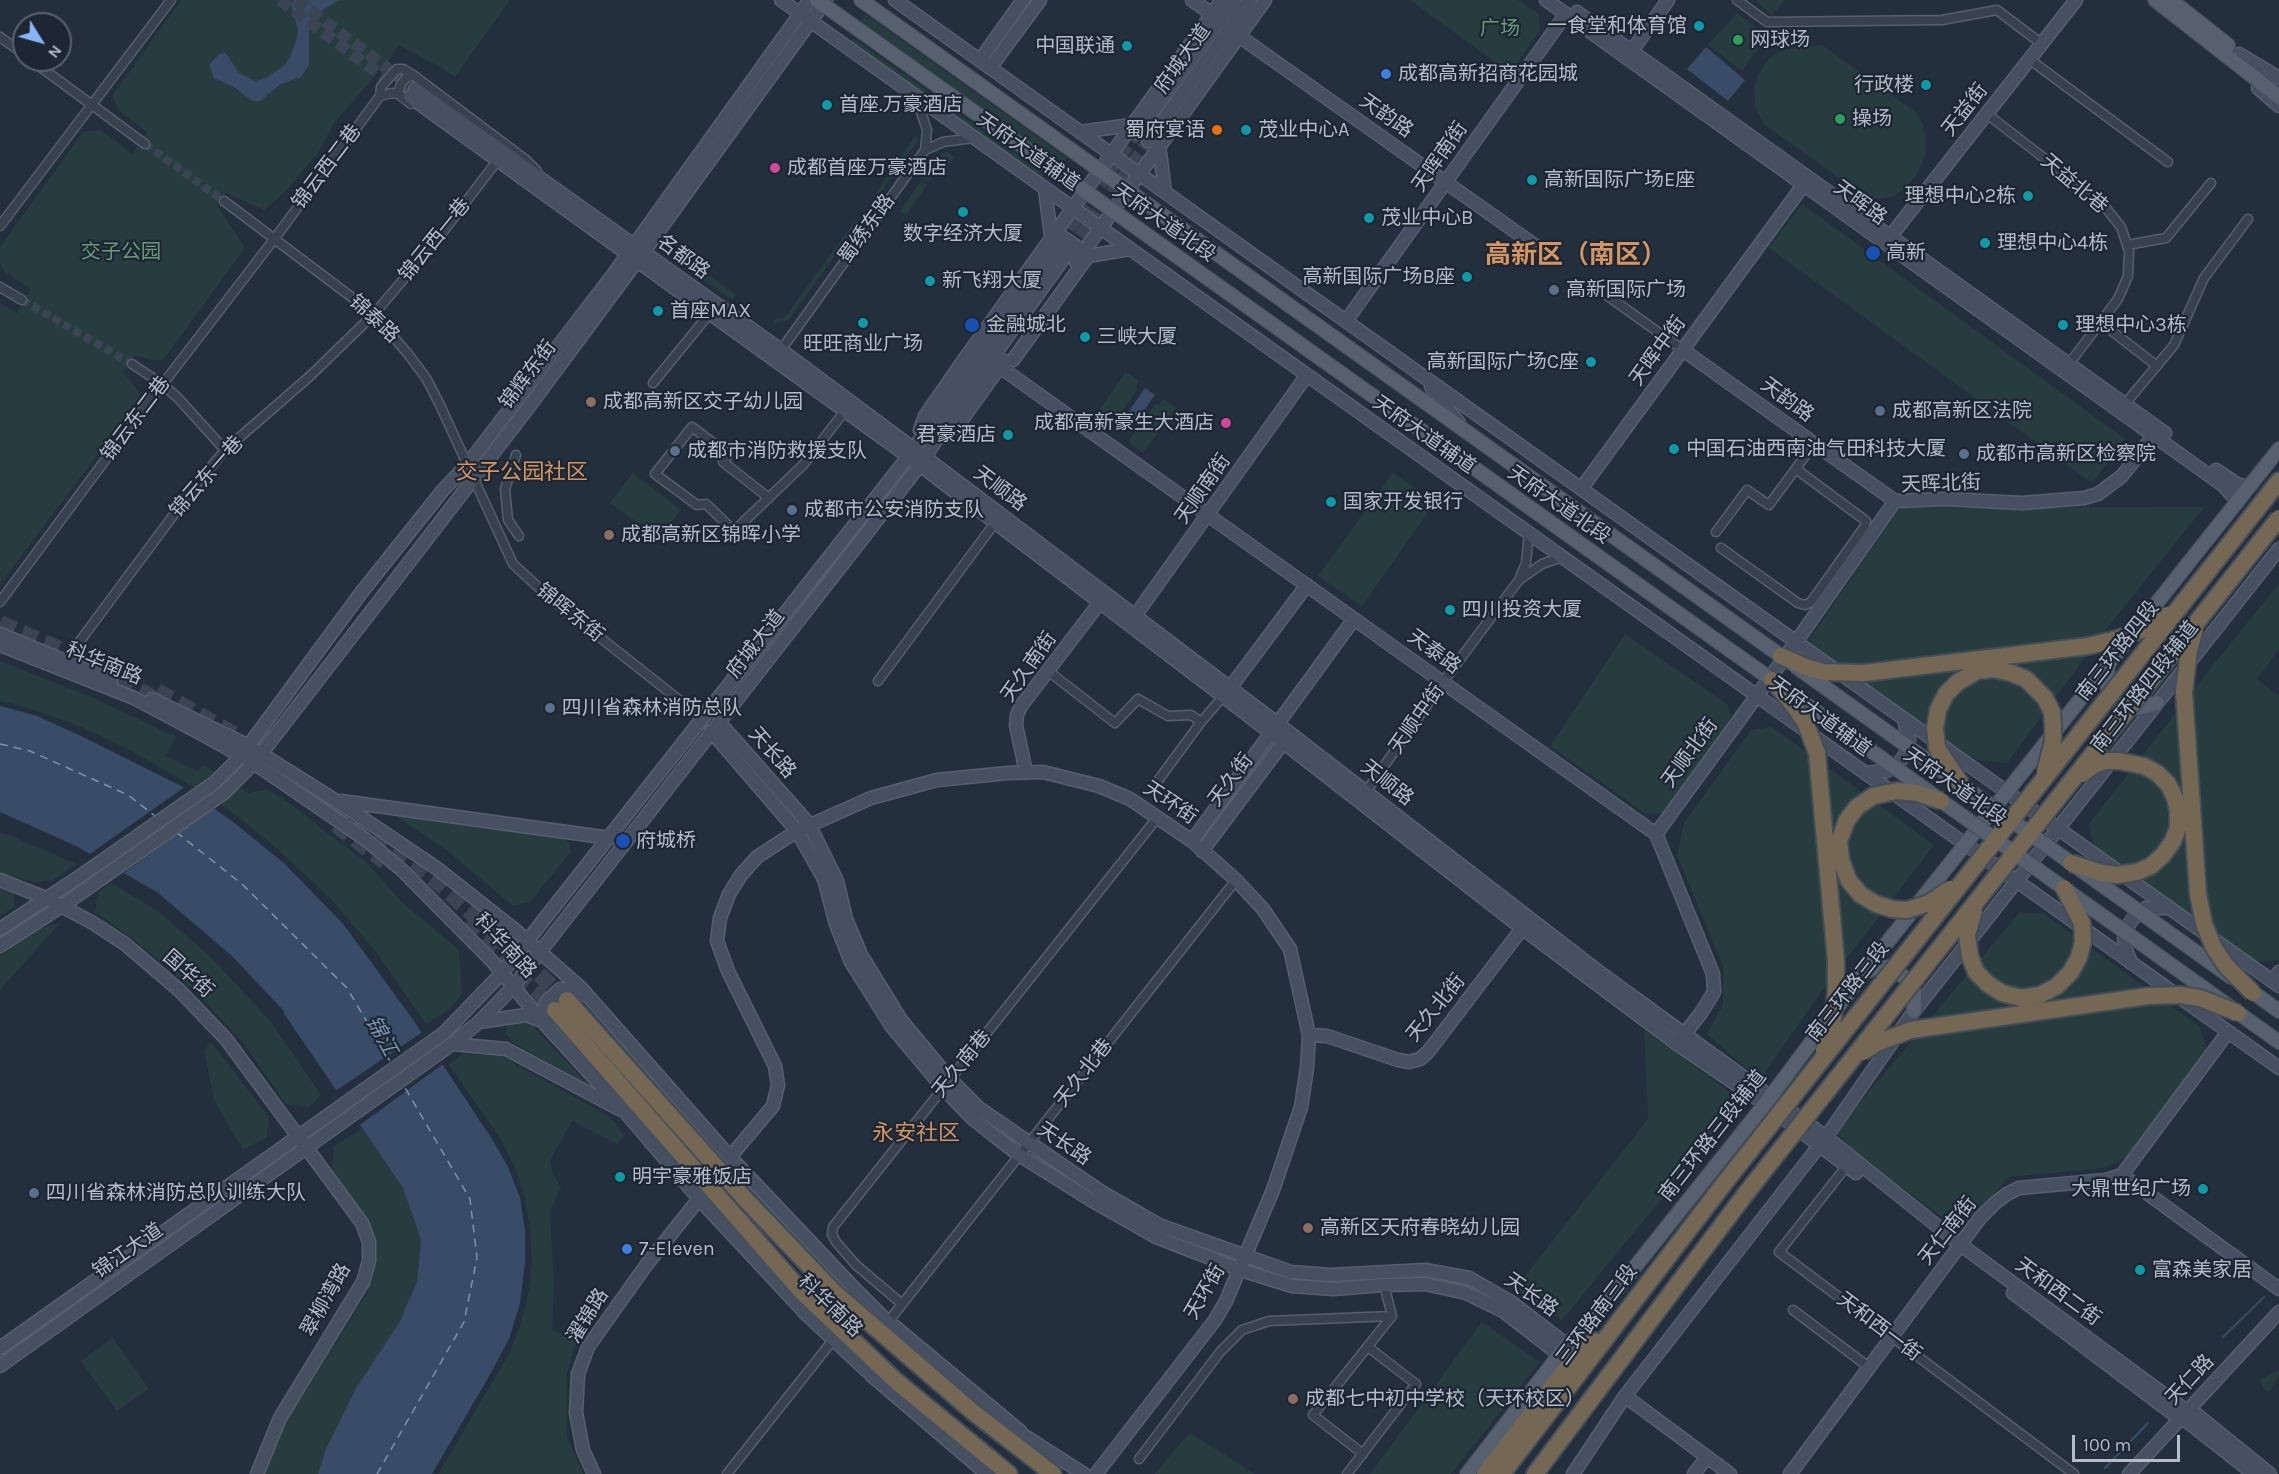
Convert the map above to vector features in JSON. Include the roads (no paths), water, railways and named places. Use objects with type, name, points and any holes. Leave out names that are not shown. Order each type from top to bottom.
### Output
[{"type":"highway","name":"南三环路四段","points":[[2004,829],[2279,481]]},
{"type":"highway","points":[[1535,1474],[1744,1196],[2279,518]]},
{"type":"highway","points":[[1780,656],[1823,672],[1864,673],[2088,646],[2117,639],[2149,627],[2178,609]]},
{"type":"highway","points":[[2197,622],[2189,651],[2184,692],[2198,894],[2204,924],[2214,948],[2226,966],[2253,993]]},
{"type":"highway","points":[[1961,784],[1937,748],[1935,728],[1938,710],[1946,694],[1958,682],[1977,671],[1994,669],[2026,679],[2045,698],[2052,712],[2053,741],[2043,780]]},
{"type":"highway","points":[[1772,680],[1805,722],[1817,753],[1836,961],[1836,993],[1830,1034],[1818,1064]]},
{"type":"highway","points":[[2071,863],[2117,875],[2138,872],[2151,866],[2163,855],[2178,827],[2175,798],[2168,784],[2157,773],[2144,766],[2119,761],[2105,762],[2094,765],[2072,781]]},
{"type":"highway","points":[[1941,801],[1917,793],[1897,791],[1873,796],[1857,807],[1847,820],[1839,841],[1840,860],[1849,880],[1861,895],[1876,904],[1892,909],[1907,910],[1929,903],[1965,878]]},
{"type":"highway","name":"南三环路三段","points":[[1726,1181],[2004,829]]},
{"type":"highway","points":[[1977,901],[1967,935],[1970,957],[1976,972],[2002,993],[2021,998],[2040,995],[2057,986],[2071,972],[2079,957],[2083,942],[2082,923],[2064,888]]},
{"type":"highway","points":[[1850,1062],[1877,1042],[1911,1029],[2148,996],[2180,995],[2200,998],[2238,1013]]},
{"type":"highway","name":"科华南路","points":[[553,1015],[802,1292],[896,1381],[1009,1474]]},
{"type":"highway","name":"科华南路","points":[[553,1015],[746,1200],[835,1293],[973,1412],[1052,1474]]},
{"type":"highway","name":"三环路南三段","points":[[1502,1474],[1726,1181]]},
{"type":"highway","points":[[1485,1474],[1573,1360],[1625,1312]]},
{"type":"highway","points":[[1550,1474],[1585,1409]]},
{"type":"main road","name":"天府大道北段","points":[[861,0],[2279,1011]]},
{"type":"main road","points":[[2155,0],[2279,86]]},
{"type":"main road","points":[[2171,0],[2279,98]]},
{"type":"main road","name":"天府大道北段","points":[[819,1],[2279,1042]]},
{"type":"main road","points":[[2252,484],[2279,449]]},
{"type":"main road","name":"南三环路三段辅道","points":[[1467,1474],[1564,1350],[1607,1302],[1767,1100],[1863,973],[2252,484]]},
{"type":"main road","points":[[2109,664],[2106,680],[2108,689],[2114,700],[2121,706],[2133,709],[2157,703]]},
{"type":"main road","points":[[1863,973],[1874,968],[1887,968],[1900,974],[1914,991],[1914,1011]]},
{"type":"street","points":[[0,226],[171,0]]},
{"type":"street","name":"天府大道辅道","points":[[781,0],[2279,1068]]},
{"type":"street","points":[[895,0],[2169,908],[2276,980]]},
{"type":"street","points":[[980,60],[1023,0]]},
{"type":"street","points":[[990,68],[1040,0]]},
{"type":"street","points":[[1192,0],[1212,14]]},
{"type":"street","points":[[1153,143],[1147,146],[1131,134],[1222,0]]},
{"type":"street","name":"府城大道","points":[[1134,129],[1235,0]]},
{"type":"street","name":"府城大道","points":[[1153,143],[1250,0]]},
{"type":"street","points":[[1064,247],[1100,227],[1138,173],[1153,143],[1265,0]]},
{"type":"street","name":"天晖路","points":[[1545,0],[1629,54]]},
{"type":"street","name":"天晖路","points":[[1560,0],[1629,54],[2157,432],[2237,484],[2245,486],[2252,484]]},
{"type":"street","points":[[1629,54],[1668,0]]},
{"type":"street","points":[[1737,0],[1767,22],[1942,20],[1997,10],[2042,44]]},
{"type":"street","name":"天益街","points":[[1887,240],[2076,0]]},
{"type":"street","name":"锦辉东街","points":[[83,882],[225,792],[258,758],[473,480],[819,1]]},
{"type":"street","name":"天晖南街","points":[[1346,321],[1566,14]]},
{"type":"street","name":"天韵路","points":[[1239,36],[1540,249]]},
{"type":"street","points":[[2236,57],[2279,78]]},
{"type":"street","points":[[2236,57],[2263,93],[2279,106]]},
{"type":"street","points":[[2029,59],[2168,162]]},
{"type":"street","name":"锦云西二巷","points":[[275,238],[380,96],[381,87],[397,69],[403,69],[413,75]]},
{"type":"street","points":[[48,72],[145,144]]},
{"type":"street","points":[[413,75],[526,160],[557,197],[517,181],[408,93],[401,84],[413,75]]},
{"type":"street","points":[[380,96],[408,93]]},
{"type":"street","name":"名都路","points":[[408,93],[636,253],[781,350],[848,407],[923,462]]},
{"type":"street","points":[[916,96],[927,130],[925,150],[944,142],[974,138]]},
{"type":"street","name":"天益北巷","points":[[1987,114],[2101,202],[2121,227],[2129,251],[2128,276],[2118,299],[2069,364]]},
{"type":"street","points":[[1080,132],[1134,129]]},
{"type":"street","points":[[923,462],[961,421],[1000,367],[1064,247],[1072,207],[1111,154],[1134,129]]},
{"type":"street","points":[[1153,143],[1165,192]]},
{"type":"street","name":"蜀绣东路","points":[[781,350],[925,150]]},
{"type":"street","name":"锦云西一巷","points":[[374,314],[436,241],[495,165]]},
{"type":"street","name":"天晖中街","points":[[1581,489],[1806,182]]},
{"type":"street","points":[[2127,245],[2166,238],[2211,183]]},
{"type":"street","points":[[1046,189],[1064,247]]},
{"type":"street","name":"锦泰路","points":[[224,201],[374,314],[426,378],[473,480]]},
{"type":"street","points":[[2125,404],[2174,345],[2204,278],[2248,219]]},
{"type":"street","name":"锦云东二巷","points":[[0,602],[162,384],[275,238]]},
{"type":"street","name":"天晖路","points":[[1887,240],[2125,404],[2224,486],[2238,502]]},
{"type":"street","name":"府城大道","points":[[329,1115],[444,1033],[502,973],[910,452],[1064,247]]},
{"type":"street","name":"府城大道","points":[[338,1126],[452,1044],[479,1022],[514,986],[923,462],[1064,247]]},
{"type":"street","points":[[1000,367],[1013,360],[1088,256],[1130,249]]},
{"type":"street","points":[[636,253],[710,313],[848,407],[804,464],[769,498],[735,531],[706,504],[697,505],[656,474],[692,426],[729,455],[723,462],[769,498]]},
{"type":"street","name":"锦辉东街","points":[[83,882],[214,783],[245,751],[361,593],[443,490],[467,465],[636,253]]},
{"type":"street","points":[[0,287],[22,300]]},
{"type":"street","name":"天韵路","points":[[1598,289],[1895,501]]},
{"type":"street","points":[[653,383],[710,313]]},
{"type":"street","name":"锦云东一巷","points":[[67,662],[74,649],[184,501],[225,450],[309,377],[374,314]]},
{"type":"street","points":[[2100,322],[2157,366]]},
{"type":"street","points":[[132,364],[162,384],[200,419],[225,450]]},
{"type":"street","name":"天泰路","points":[[1000,367],[1656,834]]},
{"type":"street","name":"天顺南街","points":[[1132,621],[1307,375]]},
{"type":"street","points":[[1422,375],[1465,431]]},
{"type":"street","name":"天晖北街","points":[[1756,695],[1895,501],[1946,499],[2022,503],[2084,498],[2104,490],[2122,476],[2157,432]]},
{"type":"street","points":[[1716,532],[1747,490],[1769,506],[1814,444]]},
{"type":"street","points":[[516,455],[506,489],[508,520],[519,536]]},
{"type":"street","name":"天顺路","points":[[923,462],[1680,1040],[1823,1141]]},
{"type":"street","points":[[1721,548],[1798,603],[1805,605],[1811,602],[1865,526],[1866,521],[1796,468]]},
{"type":"street","name":"锦晖东街","points":[[473,480],[513,564],[550,598],[702,718]]},
{"type":"street","points":[[878,681],[998,518]]},
{"type":"street","points":[[420,519],[428,520],[433,531]]},
{"type":"street","points":[[1519,580],[1526,562],[1529,533]]},
{"type":"street","name":"南三环路四段辅道","points":[[2016,882],[2279,549]]},
{"type":"street","points":[[1519,580],[1542,564],[1562,557]]},
{"type":"street","name":"天顺中街","points":[[1363,796],[1443,682],[1519,580]]},
{"type":"street","points":[[1154,786],[1307,585]]},
{"type":"street","name":"天久南街","points":[[1026,772],[1016,725],[1017,715],[1103,598]]},
{"type":"street","name":"天久街","points":[[1192,841],[1354,619]]},
{"type":"street","name":"科华南路","points":[[0,634],[131,688],[336,800],[435,867],[540,952],[591,1000],[730,1157],[888,1322],[905,1354]]},
{"type":"street","name":"科华南路","points":[[0,645],[134,698],[245,751]]},
{"type":"street","points":[[1048,672],[1115,723],[1138,699],[1168,716],[1191,715],[1201,722]]},
{"type":"street","name":"天顺北街","points":[[1656,834],[1756,695]]},
{"type":"street","points":[[1865,773],[1887,771],[1898,764],[1905,755],[1909,740],[1904,719]]},
{"type":"street","name":"天长路","points":[[715,727],[809,824],[837,881],[846,919],[861,956],[901,1020],[972,1118],[1019,1155],[1091,1200],[1156,1236],[1240,1270],[1292,1286],[1333,1289],[1425,1284],[1466,1293],[1503,1311],[1564,1350]]},
{"type":"street","name":"天长路","points":[[715,727],[798,831],[824,879],[836,924],[851,962],[892,1027],[946,1084],[1028,1144],[1100,1191],[1159,1225],[1291,1272],[1330,1275],[1425,1270],[1470,1278],[1511,1302],[1564,1350]]},
{"type":"street","name":"天久街","points":[[1202,851],[1287,738]]},
{"type":"street","name":"科华南路","points":[[258,758],[402,870],[514,986],[553,1015],[626,1113],[761,1267],[866,1370],[896,1381]]},
{"type":"street","name":"天环街","points":[[730,1157],[773,1106],[778,1085],[776,1066],[720,955],[717,941],[720,918],[729,894],[741,874],[757,857],[809,824],[871,798],[937,780],[1026,772],[1059,775],[1099,786],[1130,799],[1192,841],[1236,880],[1263,909],[1290,949],[1309,1035],[1307,1068],[1301,1107],[1273,1190],[1246,1257],[1215,1320],[1096,1474]]},
{"type":"street","points":[[336,800],[610,838]]},
{"type":"street","name":"天久南巷","points":[[902,1304],[856,1265],[836,1242],[832,1234],[833,1227],[1157,818]]},
{"type":"street","points":[[1656,834],[1713,974],[1714,992],[1680,1040]]},
{"type":"street","name":"国华街","points":[[0,880],[62,906],[125,944],[194,1005],[226,1039],[306,1148]]},
{"type":"street","name":"天久北巷","points":[[888,1322],[1236,880]]},
{"type":"street","points":[[0,929],[46,898],[83,882]]},
{"type":"street","points":[[0,946],[62,906],[83,882]]},
{"type":"street","points":[[1573,1474],[1625,1396],[1823,1141],[1914,1011],[2016,882]]},
{"type":"street","points":[[2131,963],[2124,937],[2128,924],[2146,908],[2169,908]]},
{"type":"street","name":"天久北街","points":[[1309,1035],[1327,1036],[1398,1060],[1409,1062],[1420,1059],[1428,1052],[1526,923]]},
{"type":"street","points":[[553,1015],[542,1013],[547,1001],[560,989],[572,990],[591,1000]]},
{"type":"street","points":[[479,1022],[526,1015],[553,1015]]},
{"type":"street","points":[[2228,1032],[2122,1175],[2279,1289]]},
{"type":"street","points":[[452,1044],[506,1049],[626,1113]]},
{"type":"street","name":"锦江大道","points":[[0,1347],[329,1115]]},
{"type":"street","name":"锦江大道","points":[[0,1366],[338,1126]]},
{"type":"street","name":"天和西二街","points":[[1823,1141],[1959,1248],[2188,1417],[2270,1474]]},
{"type":"street","name":"翠柳湾路","points":[[257,1474],[280,1418],[363,1282],[369,1261],[369,1242],[362,1223],[306,1148]]},
{"type":"street","name":"天和西一街","points":[[1849,1162],[1779,1252],[2074,1474]]},
{"type":"street","name":"天仁南街","points":[[1790,1474],[1980,1218],[1995,1203],[2019,1188],[2106,1180],[2122,1175]]},
{"type":"street","name":"濯锦路","points":[[594,1474],[583,1450],[576,1413],[578,1374],[588,1347],[647,1264],[699,1199]]},
{"type":"street","points":[[824,1257],[835,1293]]},
{"type":"street","points":[[761,1267],[802,1292]]},
{"type":"street","points":[[1384,1285],[1392,1316]]},
{"type":"street","points":[[1793,1310],[1869,1368]]},
{"type":"street","name":"天仁路","points":[[2139,1474],[2279,1312]]},
{"type":"street","points":[[1363,1454],[1313,1415],[1392,1316]]},
{"type":"street","points":[[1139,1459],[1220,1352],[1242,1330],[1269,1321],[1392,1316]]},
{"type":"street","points":[[888,1322],[1020,1431],[1084,1474]]},
{"type":"street","name":"天仁路","points":[[2129,1474],[2279,1325]]},
{"type":"street","points":[[727,1474],[833,1340]]},
{"type":"street","points":[[1347,1474],[1416,1384],[1368,1347]]},
{"type":"street","points":[[866,1370],[987,1474]]},
{"type":"street","points":[[1625,1396],[1730,1474]]},
{"type":"street","points":[[973,1412],[1020,1431]]},
{"type":"street","name":"天和西二街","points":[[2188,1417],[2254,1474]]},
{"type":"street","points":[[1694,1474],[1707,1457]]},
{"type":"water","points":[[293,0],[339,0],[313,16],[309,26],[309,65],[301,77],[279,85],[260,101],[253,101],[232,86],[214,78],[209,65],[218,55],[225,52],[239,73],[255,81],[266,78],[285,65],[290,57],[298,30],[291,5]]},
{"type":"water","points":[[1706,47],[1745,80],[1728,101],[1687,69]]},
{"type":"water","points":[[1145,388],[1155,395],[1137,420],[1127,414]]},
{"type":"water","name":"锦江","points":[[0,706],[37,716],[185,788],[232,821],[285,864],[344,925],[414,1021],[508,1167],[520,1198],[525,1230],[525,1263],[520,1303],[509,1339],[432,1474],[318,1474],[325,1451],[356,1388],[399,1323],[417,1282],[421,1240],[403,1188],[283,1012],[285,1012],[232,956],[157,892],[76,846],[0,812]]},
{"type":"waterway","points":[[2223,1337],[2264,1297]]},
{"type":"waterway","points":[[2105,1468],[2148,1423]]},
{"type":"tunnel","points":[[280,0],[410,97]]},
{"type":"tunnel","points":[[296,0],[415,89]]},
{"type":"tunnel","points":[[1059,244],[1137,133]]},
{"type":"tunnel","points":[[1069,251],[1148,141]]},
{"type":"tunnel","points":[[145,144],[224,201]]},
{"type":"tunnel","points":[[22,300],[132,364]]},
{"type":"tunnel","points":[[0,623],[108,670]]},
{"type":"tunnel","points":[[96,670],[127,683],[167,706]]},
{"type":"tunnel","points":[[157,691],[239,737]]},
{"type":"tunnel","points":[[336,806],[436,881],[567,1000]]},
{"type":"tunnel","points":[[336,825],[385,862]]},
{"type":"tunnel","points":[[463,926],[555,1010]]},
{"type":"place","name":"一食堂和体育馆","points":[[1699,26]]},
{"type":"place","name":"网球场","points":[[1738,40]]},
{"type":"place","name":"中国联通","points":[[1127,46]]},
{"type":"place","name":"成都高新招商花园城","points":[[1386,74]]},
{"type":"place","name":"行政楼","points":[[1926,85]]},
{"type":"place","name":"首座.万豪酒店","points":[[827,105]]},
{"type":"place","name":"操场","points":[[1840,119]]},
{"type":"place","name":"蜀府宴语","points":[[1217,130]]},
{"type":"place","name":"茂业中心A","points":[[1246,130]]},
{"type":"place","name":"成都首座万豪酒店","points":[[775,168]]},
{"type":"place","name":"高新国际广场E座","points":[[1532,180]]},
{"type":"place","name":"理想中心2栋","points":[[2028,196]]},
{"type":"place","name":"数字经济大厦","points":[[963,212]]},
{"type":"place","name":"茂业中心B","points":[[1369,218]]},
{"type":"place","name":"理想中心4栋","points":[[1985,243]]},
{"type":"place","name":"高新","points":[[1873,253]]},
{"type":"place","name":"高新国际广场B座","points":[[1467,277]]},
{"type":"place","name":"新飞翔大厦","points":[[930,281]]},
{"type":"place","name":"高新国际广场","points":[[1554,290]]},
{"type":"place","name":"首座MAX","points":[[658,311]]},
{"type":"place","name":"旺旺商业广场","points":[[863,323]]},
{"type":"place","name":"金融城北","points":[[972,325]]},
{"type":"place","name":"理想中心3栋","points":[[2063,325]]},
{"type":"place","name":"三峡大厦","points":[[1085,337]]},
{"type":"place","name":"高新国际广场C座","points":[[1591,362]]},
{"type":"place","name":"成都高新区交子幼儿园","points":[[591,402]]},
{"type":"place","name":"成都高新区法院","points":[[1880,411]]},
{"type":"place","name":"成都高新豪生大酒店","points":[[1226,423]]},
{"type":"place","name":"君豪酒店","points":[[1008,435]]},
{"type":"place","name":"中国石油西南油气田科技大厦","points":[[1674,449]]},
{"type":"place","name":"成都市消防救援支队","points":[[675,451]]},
{"type":"place","name":"成都市高新区检察院","points":[[1964,454]]},
{"type":"place","name":"国家开发银行","points":[[1331,502]]},
{"type":"place","name":"成都市公安消防支队","points":[[792,510]]},
{"type":"place","name":"成都高新区锦晖小学","points":[[609,535]]},
{"type":"place","name":"四川投资大厦","points":[[1450,610]]},
{"type":"place","name":"四川省森林消防总队","points":[[550,708]]},
{"type":"place","name":"府城桥","points":[[623,841]]},
{"type":"place","name":"明宇豪雅饭店","points":[[620,1177]]},
{"type":"place","name":"大鼎世纪广场","points":[[2203,1189]]},
{"type":"place","name":"四川省森林消防总队训练大队","points":[[34,1193]]},
{"type":"place","name":"高新区天府春晓幼儿园","points":[[1308,1228]]},
{"type":"place","name":"7-Eleven","points":[[627,1249]]},
{"type":"place","name":"富森美家居","points":[[2140,1270]]},
{"type":"place","name":"成都七中初中学校（天环校区）","points":[[1293,1399]]},
{"type":"district","name":"高新区（南区）","points":[[1576,256]]},
{"type":"district","name":"交子公园社区","points":[[522,473]]},
{"type":"district","name":"永安社区","points":[[916,1134]]},
{"type":"park label","name":"广场","points":[[1500,29]]},
{"type":"park label","name":"交子公园","points":[[121,252]]}]
